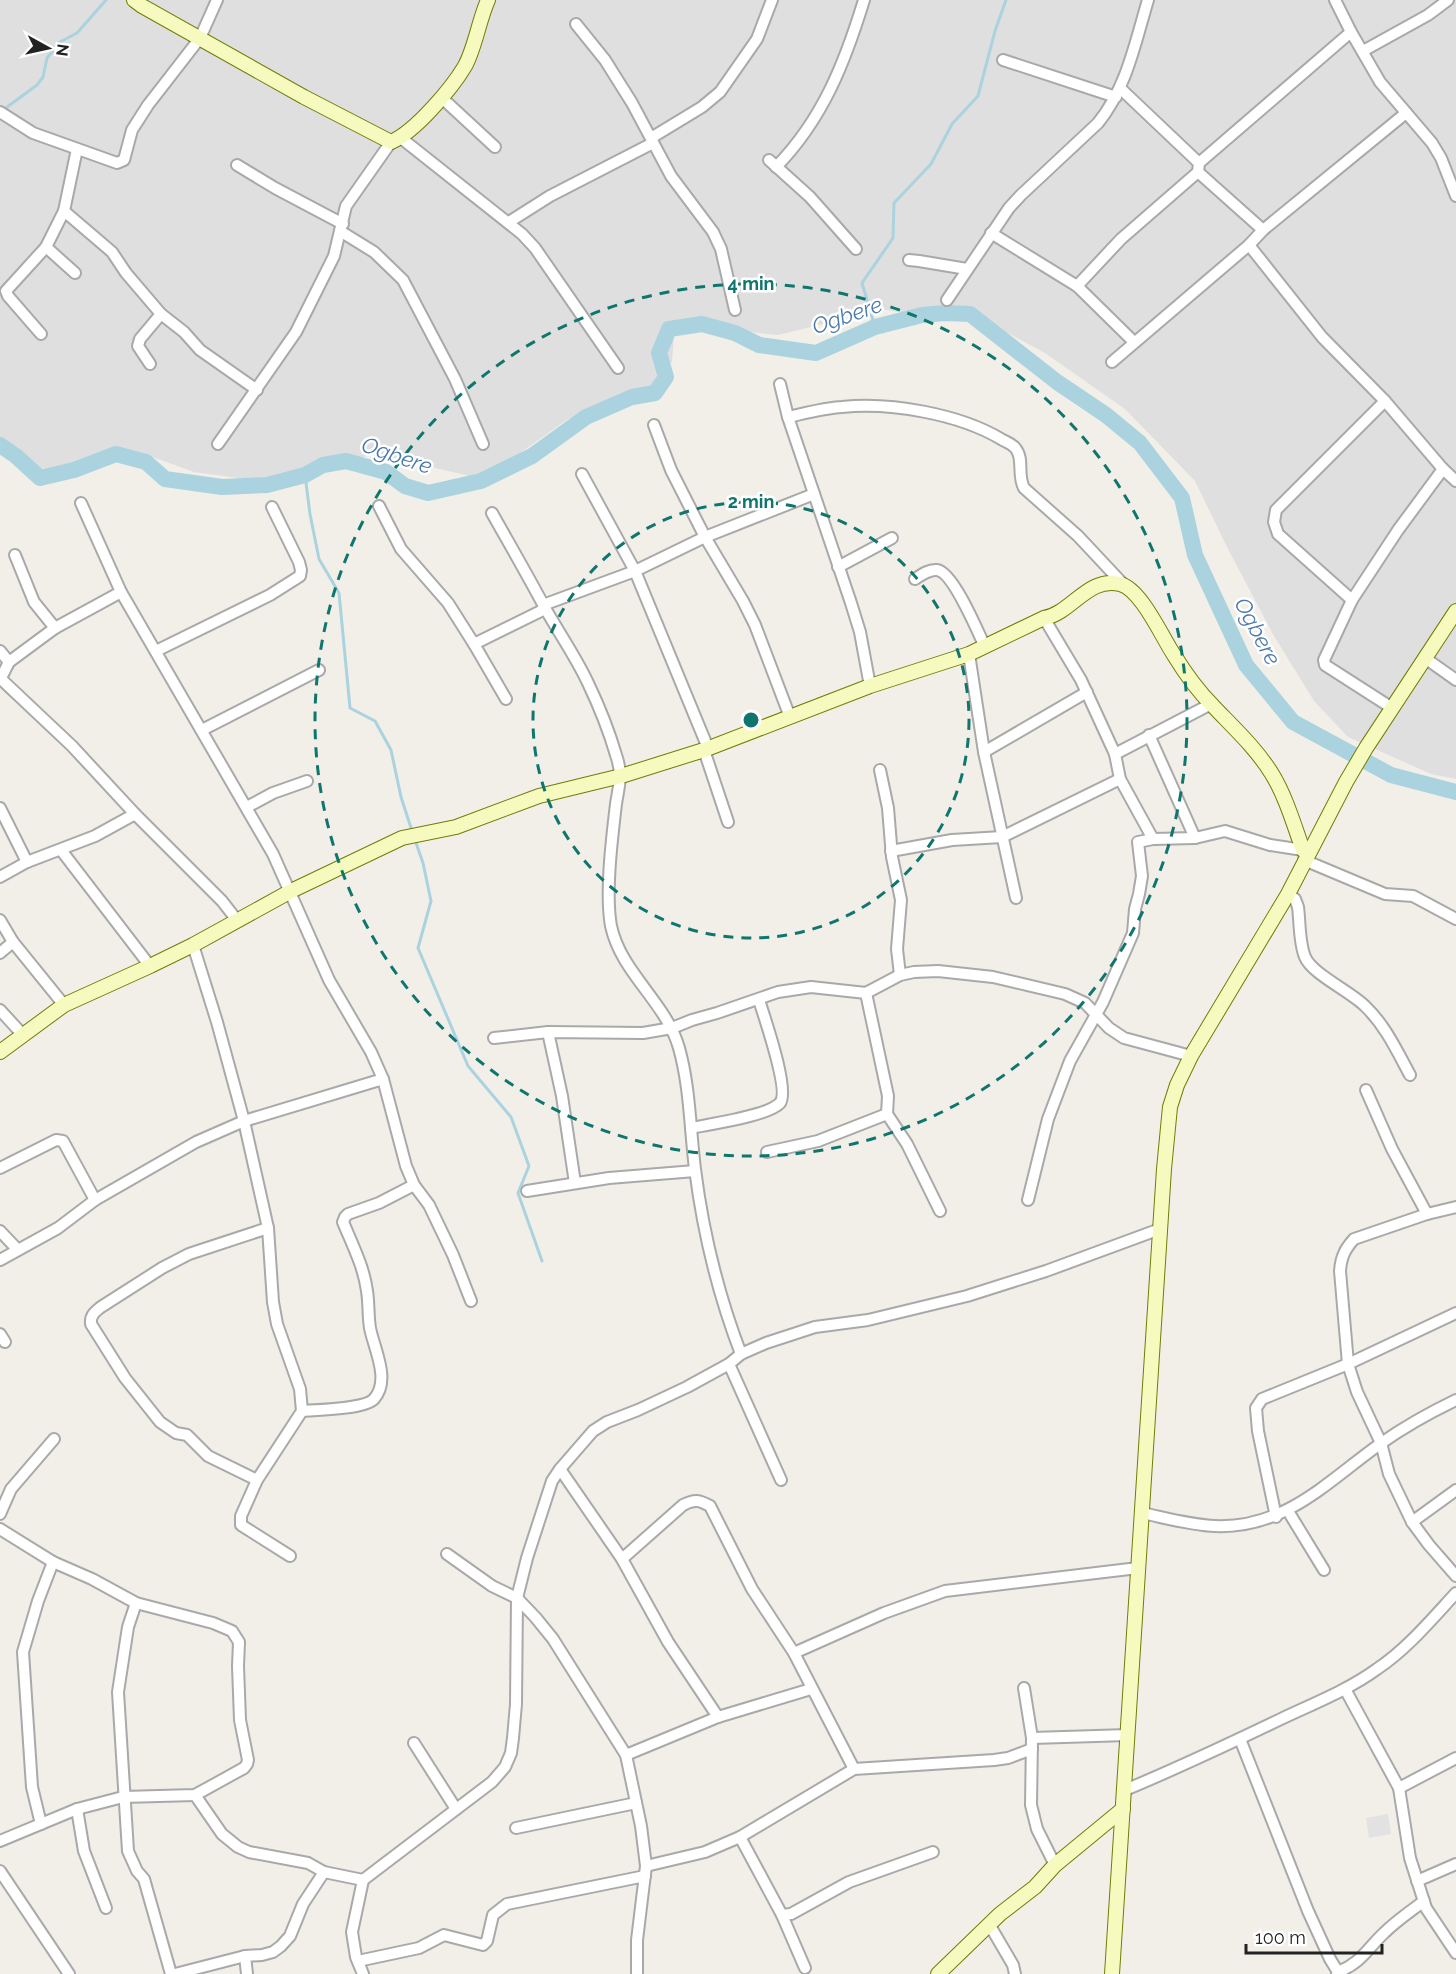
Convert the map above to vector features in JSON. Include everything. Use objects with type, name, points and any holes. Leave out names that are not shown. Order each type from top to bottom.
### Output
[{"type":"street","points":[[134,0],[304,97],[396,140],[509,222],[535,248],[618,368]]},
{"type":"street","points":[[0,112],[33,133],[117,163],[124,160],[132,130],[148,105],[200,38],[217,0]]},
{"type":"street","points":[[218,444],[296,332],[334,256],[346,206],[396,140],[442,98],[465,64],[488,0]]},
{"type":"street","points":[[509,222],[550,196],[652,140],[702,107],[720,92],[757,39],[772,0]]},
{"type":"street","points":[[856,249],[810,197],[773,163],[807,129],[822,105],[844,60],[864,0]]},
{"type":"street","points":[[947,300],[991,233],[1021,195],[1098,123],[1118,93],[1148,0]]},
{"type":"street","points":[[1335,0],[1380,82],[1432,143],[1441,158],[1456,196]]},
{"type":"street","points":[[1363,51],[1428,15],[1448,0]]},
{"type":"street","points":[[576,24],[605,60],[632,103],[677,186],[713,232],[723,256],[735,310]]},
{"type":"street","points":[[1077,286],[1121,239],[1351,32]]},
{"type":"street","points":[[1003,60],[1118,93],[1263,230]]},
{"type":"street","points":[[442,98],[495,147]]},
{"type":"street","points":[[1112,362],[1249,245],[1263,230],[1406,113]]},
{"type":"street","points":[[41,334],[6,291],[46,247],[64,211],[77,149]]},
{"type":"street","points":[[237,165],[341,227],[374,252],[403,280],[455,379],[483,444]]},
{"type":"street","points":[[64,211],[112,252],[126,273],[161,314],[184,332],[200,350],[257,390]]},
{"type":"street","points":[[991,233],[1077,286],[1134,342]]},
{"type":"street","points":[[1249,245],[1322,337],[1456,481]]},
{"type":"street","points":[[46,247],[75,273]]},
{"type":"street","points":[[909,260],[967,269]]},
{"type":"street","points":[[150,364],[138,346],[140,339],[161,314]]},
{"type":"street","points":[[780,384],[788,417],[860,633],[870,686]]},
{"type":"street","points":[[1352,600],[1278,534],[1274,522],[1276,510],[1384,401]]},
{"type":"street","points":[[788,417],[841,407],[907,409],[942,415],[988,431],[1014,446],[1020,457],[1020,480],[1024,489],[1078,536],[1123,584],[1138,596],[1183,669],[1211,704],[1243,735],[1273,775],[1305,854]]},
{"type":"street","points":[[654,424],[671,470],[705,537],[747,609],[790,717]]},
{"type":"street","points":[[1392,708],[1325,665],[1324,662],[1352,600],[1398,530],[1443,469]]},
{"type":"street","points":[[582,474],[635,571],[706,749],[728,822]]},
{"type":"street","points":[[474,644],[544,607],[635,571],[705,537],[814,495]]},
{"type":"street","points":[[81,503],[121,592],[273,854],[329,980],[371,1052],[383,1079],[406,1166],[414,1185],[429,1205],[453,1255],[471,1301]]},
{"type":"street","points":[[379,506],[401,549],[448,603],[506,699]]},
{"type":"street","points":[[156,651],[270,595],[300,576],[302,570],[299,562],[272,507]]},
{"type":"street","points":[[492,513],[588,683],[616,755],[621,776],[616,804],[610,874],[611,924],[616,946],[672,1028],[684,1070],[695,1171],[718,1285],[741,1354]]},
{"type":"street","points":[[838,567],[892,538]]},
{"type":"street","points":[[15,555],[34,602],[55,628]]},
{"type":"street","points":[[915,579],[930,571],[939,570],[945,574],[962,598],[985,647]]},
{"type":"street","points":[[0,1052],[64,1005],[193,945],[236,919],[402,838],[456,827],[538,796],[621,776],[706,749],[870,686],[969,654],[1044,618],[1053,617],[1091,588],[1100,584],[1112,582],[1123,584]]},
{"type":"street","points":[[121,592],[55,628],[9,662],[1,679],[72,746],[135,814],[222,901],[236,919]]},
{"type":"street","points":[[1112,1974],[1160,1229],[1170,1107],[1177,1085],[1191,1056],[1287,894],[1305,854],[1346,782],[1456,611]]},
{"type":"street","points":[[1044,618],[1087,692],[1115,754],[1120,779],[1153,838]]},
{"type":"street","points":[[0,651],[9,662]]},
{"type":"street","points":[[969,654],[984,752],[1016,898]]},
{"type":"street","points":[[1425,658],[1456,680]]},
{"type":"street","points":[[202,730],[319,670]]},
{"type":"street","points":[[984,752],[1087,692]]},
{"type":"street","points":[[1115,754],[1211,704]]},
{"type":"street","points":[[1149,735],[1195,838]]},
{"type":"street","points":[[880,770],[888,808],[891,850],[901,900],[897,949],[900,975]]},
{"type":"street","points":[[891,850],[952,840],[1002,837],[1120,779]]},
{"type":"street","points":[[247,807],[273,793],[307,781]]},
{"type":"street","points":[[0,808],[27,862]]},
{"type":"street","points":[[0,877],[27,862],[95,836],[135,814]]},
{"type":"street","points":[[1028,1200],[1047,1119],[1070,1061],[1096,1015],[1133,933],[1134,909],[1142,876],[1138,842],[1153,838],[1195,838],[1225,831],[1305,854],[1385,894],[1413,896],[1456,919]]},
{"type":"street","points":[[61,850],[150,966]]},
{"type":"street","points":[[1287,894],[1295,899],[1298,907],[1305,958],[1313,968],[1366,1006],[1382,1025],[1410,1075]]},
{"type":"street","points":[[0,920],[13,942],[64,1005]]},
{"type":"street","points":[[0,953],[13,942]]},
{"type":"street","points":[[193,945],[244,1121],[268,1228],[273,1302],[277,1324],[300,1389],[302,1411],[257,1479],[241,1516],[241,1526],[290,1556]]},
{"type":"street","points":[[494,1038],[548,1032],[643,1033],[672,1028],[778,992],[803,988],[866,993],[900,975],[938,971],[993,977],[1065,994],[1085,1003],[1109,1028],[1132,1042],[1191,1056]]},
{"type":"street","points":[[866,993],[888,1096],[887,1114],[907,1144],[939,1211]]},
{"type":"street","points":[[691,1128],[745,1117],[771,1108],[783,1099],[774,1047],[759,1000]]},
{"type":"street","points":[[0,1010],[22,1035]]},
{"type":"street","points":[[548,1032],[562,1096],[575,1183]]},
{"type":"street","points":[[0,1260],[58,1228],[95,1200],[196,1142],[244,1121],[383,1079]]},
{"type":"street","points":[[1366,1090],[1392,1149],[1426,1214]]},
{"type":"street","points":[[767,1152],[818,1140],[887,1114]]},
{"type":"street","points":[[0,1167],[56,1140],[63,1141],[95,1200]]},
{"type":"street","points":[[527,1191],[609,1178],[695,1171]]},
{"type":"street","points":[[302,1411],[363,1405],[373,1400],[379,1390],[381,1376],[370,1329],[368,1292],[361,1266],[343,1222],[348,1214],[379,1203],[414,1185]]},
{"type":"street","points":[[1455,1211],[1426,1214],[1354,1239],[1341,1258],[1340,1271],[1348,1364],[1357,1392],[1381,1443],[1389,1474],[1412,1522],[1456,1576]]},
{"type":"street","points":[[257,1479],[208,1456],[187,1435],[176,1433],[160,1422],[125,1378],[91,1324],[91,1319],[101,1307],[189,1254],[268,1228]]},
{"type":"street","points":[[363,1974],[352,1932],[363,1880],[492,1782],[505,1767],[511,1753],[516,1704],[517,1598],[527,1558],[547,1493],[560,1469],[593,1431],[606,1422],[638,1410],[729,1364],[758,1345],[815,1327],[868,1320],[967,1296],[1046,1271],[1160,1229]]},
{"type":"street","points":[[0,1231],[18,1250]]},
{"type":"street","points":[[1276,1517],[1258,1431],[1256,1408],[1262,1399],[1348,1364],[1456,1313]]},
{"type":"street","points":[[729,1364],[781,1480]]},
{"type":"street","points":[[1143,1513],[1217,1526],[1248,1524],[1276,1517],[1320,1490],[1381,1443],[1427,1414],[1456,1400]]},
{"type":"street","points":[[0,1514],[11,1489],[54,1439]]},
{"type":"street","points":[[560,1469],[622,1559],[668,1642],[718,1717]]},
{"type":"street","points":[[1412,1522],[1456,1490]]},
{"type":"street","points":[[622,1559],[683,1505],[692,1500],[700,1500],[710,1506],[752,1589],[794,1653],[854,1769]]},
{"type":"street","points":[[1288,1510],[1324,1570]]},
{"type":"street","points":[[0,1529],[53,1562],[92,1579],[136,1603],[226,1627],[236,1634],[239,1642],[240,1720],[247,1753],[247,1764],[195,1795],[123,1797],[77,1809],[0,1841]]},
{"type":"street","points":[[447,1554],[492,1586],[517,1598],[553,1639],[626,1755],[646,1871],[637,1941],[637,1974]]},
{"type":"street","points":[[41,1824],[32,1787],[23,1652],[38,1601],[53,1562]]},
{"type":"street","points":[[794,1653],[884,1613],[945,1592],[1138,1568]]},
{"type":"street","points":[[1125,1790],[1345,1689],[1392,1658],[1456,1593]]},
{"type":"street","points":[[136,1603],[128,1627],[118,1692],[128,1851],[137,1871],[144,1879],[173,1974],[245,1956],[262,1955],[281,1947],[290,1936],[303,1904],[324,1872]]},
{"type":"street","points":[[1023,1688],[1032,1744],[1031,1805],[1037,1829],[1055,1865]]},
{"type":"street","points":[[626,1755],[718,1717],[811,1689]]},
{"type":"street","points":[[1345,1689],[1399,1788],[1406,1839],[1424,1901],[1437,1926],[1456,1952]]},
{"type":"street","points":[[358,1961],[419,1948],[444,1935],[483,1945],[487,1941],[493,1915],[507,1904],[646,1871],[705,1852],[740,1837],[854,1769],[994,1760],[1008,1758],[1032,1744],[1128,1736]]},
{"type":"street","points":[[1239,1739],[1308,1911],[1337,1973],[1354,1965],[1383,1933],[1424,1901]]},
{"type":"street","points":[[414,1743],[456,1809]]},
{"type":"street","points":[[1399,1788],[1456,1758]]},
{"type":"street","points":[[195,1795],[222,1834],[238,1847],[249,1852],[308,1863],[324,1872],[363,1880]]},
{"type":"street","points":[[516,1828],[636,1803]]},
{"type":"street","points":[[77,1809],[84,1851],[106,1908]]},
{"type":"street","points":[[939,1974],[989,1924],[1035,1887],[1055,1865],[1123,1809]]},
{"type":"street","points":[[740,1837],[782,1915],[805,1968]]},
{"type":"street","points":[[782,1915],[791,1914],[849,1882],[933,1852]]},
{"type":"street","points":[[1418,1881],[1456,1864]]},
{"type":"street","points":[[0,1871],[69,1974]]},
{"type":"street","points":[[989,1924],[1010,1958],[1015,1974]]},
{"type":"street","points":[[245,1956],[247,1974]]},
{"type":"shaded area","points":[[0,0],[1456,0],[1456,779],[1431,774],[1348,737],[1314,701],[1274,636],[1195,481],[1125,409],[1045,353],[1006,332],[955,314],[932,318],[865,306],[827,323],[778,335],[675,324],[672,362],[641,400],[568,419],[520,453],[474,477],[375,454],[266,482],[194,472],[139,452],[72,476],[30,465],[0,443]]},
{"type":"shaded area","points":[[1388,1814],[1391,1834],[1369,1838],[1366,1818]]},
{"type":"waterway","points":[[3,113],[7,107],[37,85],[43,77],[47,58],[60,42],[77,33],[106,0]]},
{"type":"waterway","points":[[875,327],[862,283],[893,238],[894,203],[931,164],[952,124],[978,96],[995,31],[1006,0]]},
{"type":"waterway","name":"Ogbere","points":[[0,445],[40,478],[74,470],[116,454],[146,462],[165,479],[222,487],[267,485],[305,475],[323,465],[346,461],[386,472],[405,486],[428,493],[481,481],[532,456],[586,417],[632,397],[655,393],[666,377],[659,353],[669,329],[702,324],[735,333],[759,345],[816,353],[875,327],[922,315],[970,314],[1140,443],[1182,498],[1195,555],[1246,665],[1293,722],[1391,775],[1456,792]]},
{"type":"waterway","points":[[305,475],[319,559],[339,593],[350,708],[375,721],[391,750],[401,797],[412,831]]},
{"type":"waterway","points":[[415,840],[423,863],[431,901],[418,948],[468,1066],[511,1117],[529,1166],[518,1193],[542,1261]]}]
